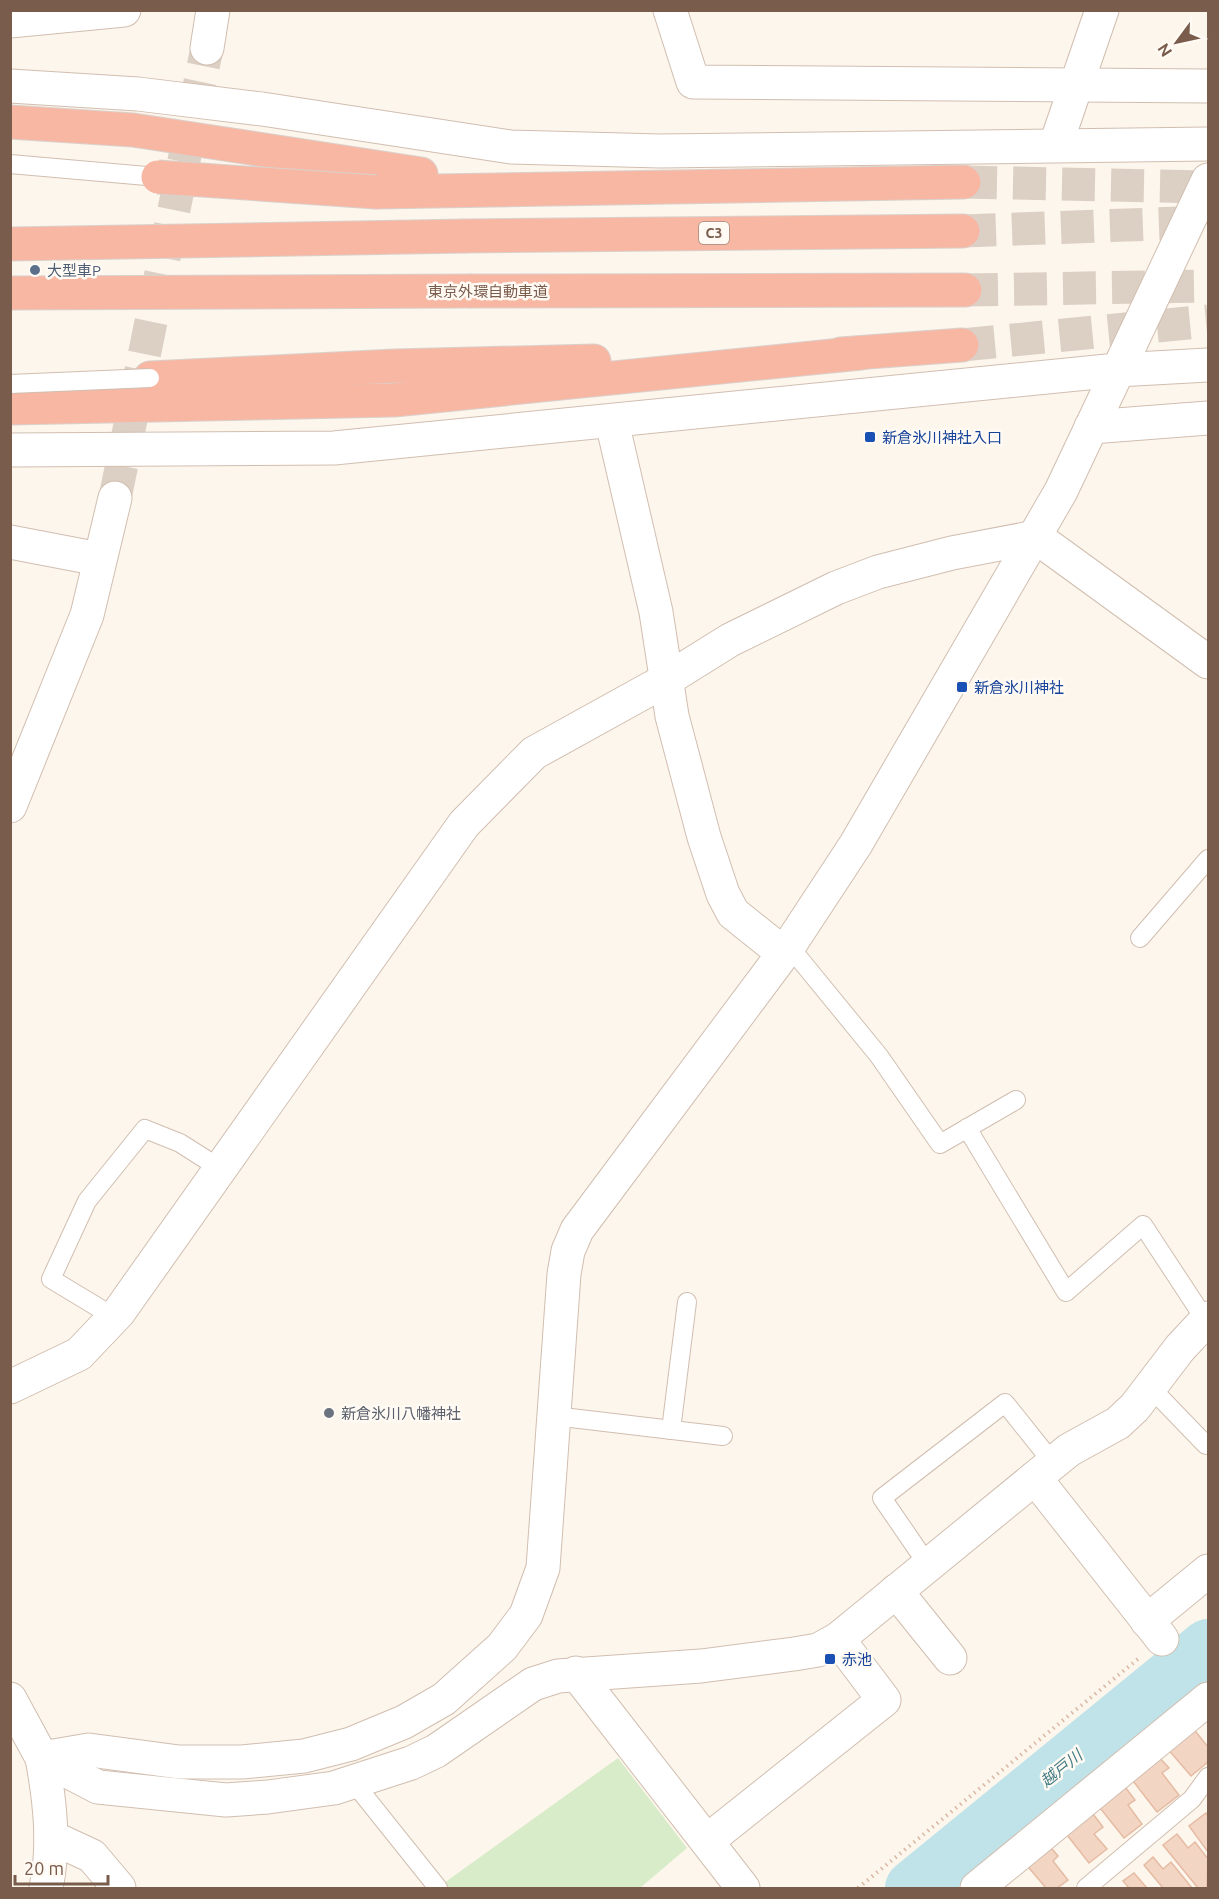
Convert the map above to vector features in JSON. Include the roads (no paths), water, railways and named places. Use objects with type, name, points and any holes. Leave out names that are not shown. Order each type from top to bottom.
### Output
[{"type":"highway","points":[[10,122],[134,130],[380,170],[581,189]]},
{"type":"highway","points":[[158,177],[376,192],[964,182]]},
{"type":"highway","name":"C3","points":[[10,244],[963,231]]},
{"type":"highway","name":"東京外環自動車道","points":[[10,293],[965,290]]},
{"type":"highway","points":[[147,392],[394,400],[962,345]]},
{"type":"highway","points":[[10,408],[395,366],[861,353]]},
{"type":"street","points":[[10,21],[124,10]]},
{"type":"street","points":[[207,48],[213,10]]},
{"type":"street","points":[[670,10],[693,82],[1076,87],[1209,86]]},
{"type":"street","points":[[1056,144],[1102,10]]},
{"type":"street","points":[[10,87],[138,94],[262,109],[511,147],[660,151],[1056,144],[1209,144]]},
{"type":"street","points":[[42,1758],[89,1750],[179,1762],[242,1762],[304,1756],[351,1744],[404,1722],[444,1699],[502,1647],[526,1615],[543,1568],[564,1274],[568,1251],[577,1230],[786,950],[856,843],[1036,537],[1209,180]]},
{"type":"street","points":[[10,450],[334,448],[1117,370],[1209,365]]},
{"type":"street","points":[[1091,427],[1209,418]]},
{"type":"street","points":[[612,422],[656,612],[674,727],[704,837],[723,894],[733,913],[786,950]]},
{"type":"street","points":[[10,806],[87,615],[115,498]]},
{"type":"street","points":[[10,1387],[79,1354],[114,1317],[464,824],[534,753],[666,680],[730,640],[836,588],[878,572],[952,553],[1036,537],[1209,662]]},
{"type":"street","points":[[10,542],[99,559]]},
{"type":"street","points":[[42,1758],[98,1787],[226,1800],[268,1797],[354,1783],[411,1763],[436,1751],[533,1684],[576,1673],[701,1666],[818,1650],[838,1639],[1069,1450],[1118,1423],[1180,1348],[1208,1321]]},
{"type":"street","points":[[1044,1471],[1154,1630],[1209,1571]]},
{"type":"street","points":[[896,1591],[950,1658]]},
{"type":"street","points":[[707,1841],[884,1700],[838,1639]]},
{"type":"street","points":[[576,1673],[743,1888]]},
{"type":"street","points":[[10,1699],[42,1758],[49,1793],[51,1866],[46,1888]]},
{"type":"street","points":[[977,1888],[1208,1701]]},
{"type":"street","points":[[51,1837],[92,1856],[119,1888]]},
{"type":"lane","points":[[10,164],[158,177]]},
{"type":"lane","points":[[10,384],[147,392]]},
{"type":"lane","points":[[1140,938],[1209,860]]},
{"type":"lane","points":[[786,950],[879,1056],[940,1144],[1016,1100]]},
{"type":"lane","points":[[967,1128],[1066,1292],[1143,1225],[1208,1321]]},
{"type":"lane","points":[[114,1317],[51,1279],[87,1201],[145,1129],[180,1143],[220,1169]]},
{"type":"lane","points":[[672,1430],[687,1302]]},
{"type":"lane","points":[[1150,1387],[1206,1445]]},
{"type":"lane","points":[[928,1565],[882,1498],[1005,1403],[1044,1471]]},
{"type":"lane","points":[[554,1416],[723,1436]]},
{"type":"lane","points":[[1086,1888],[1192,1799],[1209,1777]]},
{"type":"lane","points":[[354,1783],[438,1888]]},
{"type":"waterway","name":"越戸川","points":[[913,1888],[1208,1647]]},
{"type":"tunnel","points":[[115,498],[207,48]]},
{"type":"tunnel","points":[[964,182],[1208,187]]},
{"type":"tunnel","points":[[963,231],[1208,222]]},
{"type":"tunnel","points":[[965,290],[1208,286]]},
{"type":"tunnel","points":[[962,345],[1208,321]]},
{"type":"place","name":"大型車P","points":[[35,270]]},
{"type":"place","name":"新倉氷川神社入口","points":[[870,437]]},
{"type":"place","name":"新倉氷川神社","points":[[962,687]]},
{"type":"place","name":"新倉氷川八幡神社","points":[[329,1413]]},
{"type":"place","name":"赤池","points":[[830,1659]]}]
